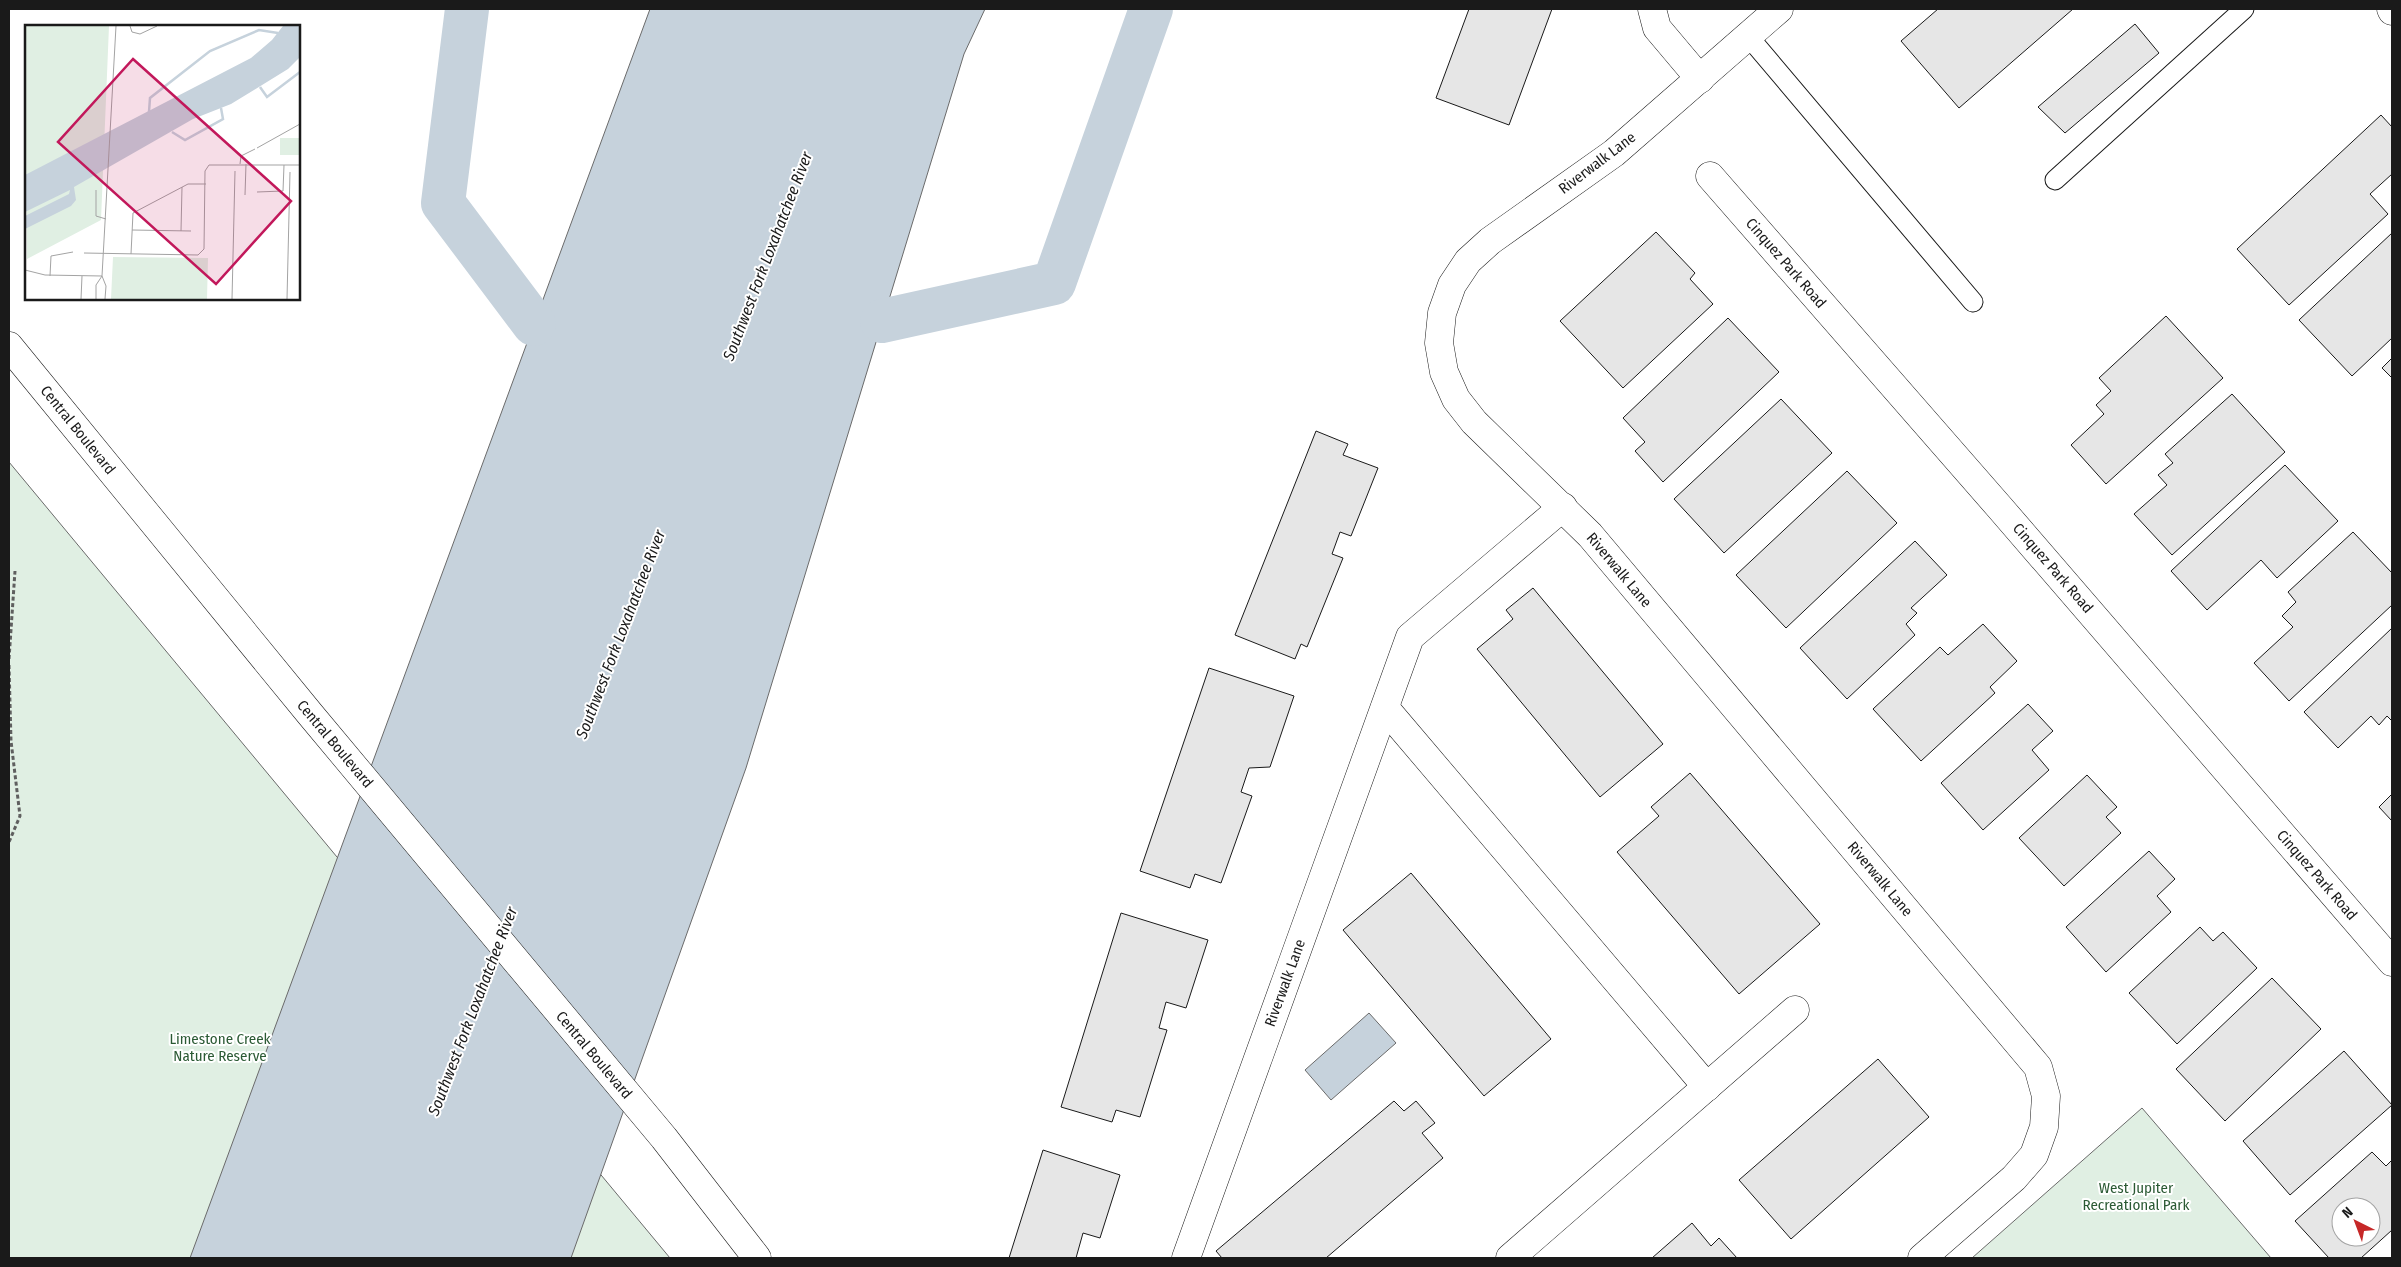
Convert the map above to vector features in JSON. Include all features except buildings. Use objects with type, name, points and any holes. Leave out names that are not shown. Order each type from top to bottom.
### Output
[{"type":"street","points":[[1652,9],[1657,28],[1700,79]]},
{"type":"street","name":"Riverwalk Lane","points":[[1779,9],[1614,153],[1490,241],[1468,261],[1452,285],[1442,313],[1439,343],[1444,372],[1456,399],[1474,422],[1590,535],[2038,1067],[2046,1096],[2044,1127],[2034,1155],[2014,1178],[1922,1258]]},
{"type":"street","name":"Cinquez Park Road","points":[[1710,176],[1995,501],[2392,962]]},
{"type":"street","name":"Central Boulevard","points":[[9,346],[310,714],[664,1138],[757,1258]]},
{"type":"street","name":"Riverwalk Lane","points":[[1186,1258],[1410,637],[1563,507]]},
{"type":"street","points":[[1385,708],[1708,1087]]},
{"type":"street","points":[[1510,1258],[1795,1010]]},
{"type":"lane","points":[[2055,180],[2244,9]]},
{"type":"lane","points":[[1748,36],[1973,302]]},
{"type":"path","points":[[9,659],[15,571]]},
{"type":"path","points":[[9,665],[11,741],[20,816],[9,842]]},
{"type":"green space","name":"Limestone Creek Nature Reserve","points":[[9,462],[670,1258],[9,1258]]},
{"type":"green space","name":"West Jupiter Recreational Park","points":[[2142,1108],[2271,1258],[1972,1258]]},
{"type":"water","name":"Southwest Fork Loxahatchee River","points":[[650,9],[985,9],[964,54],[746,768],[571,1258],[190,1258]]},
{"type":"water","points":[[1369,1013],[1396,1043],[1331,1100],[1305,1070]]},
{"type":"waterway","points":[[467,9],[443,203],[534,324]]},
{"type":"waterway","points":[[882,321],[1054,283],[1151,9]]}]
